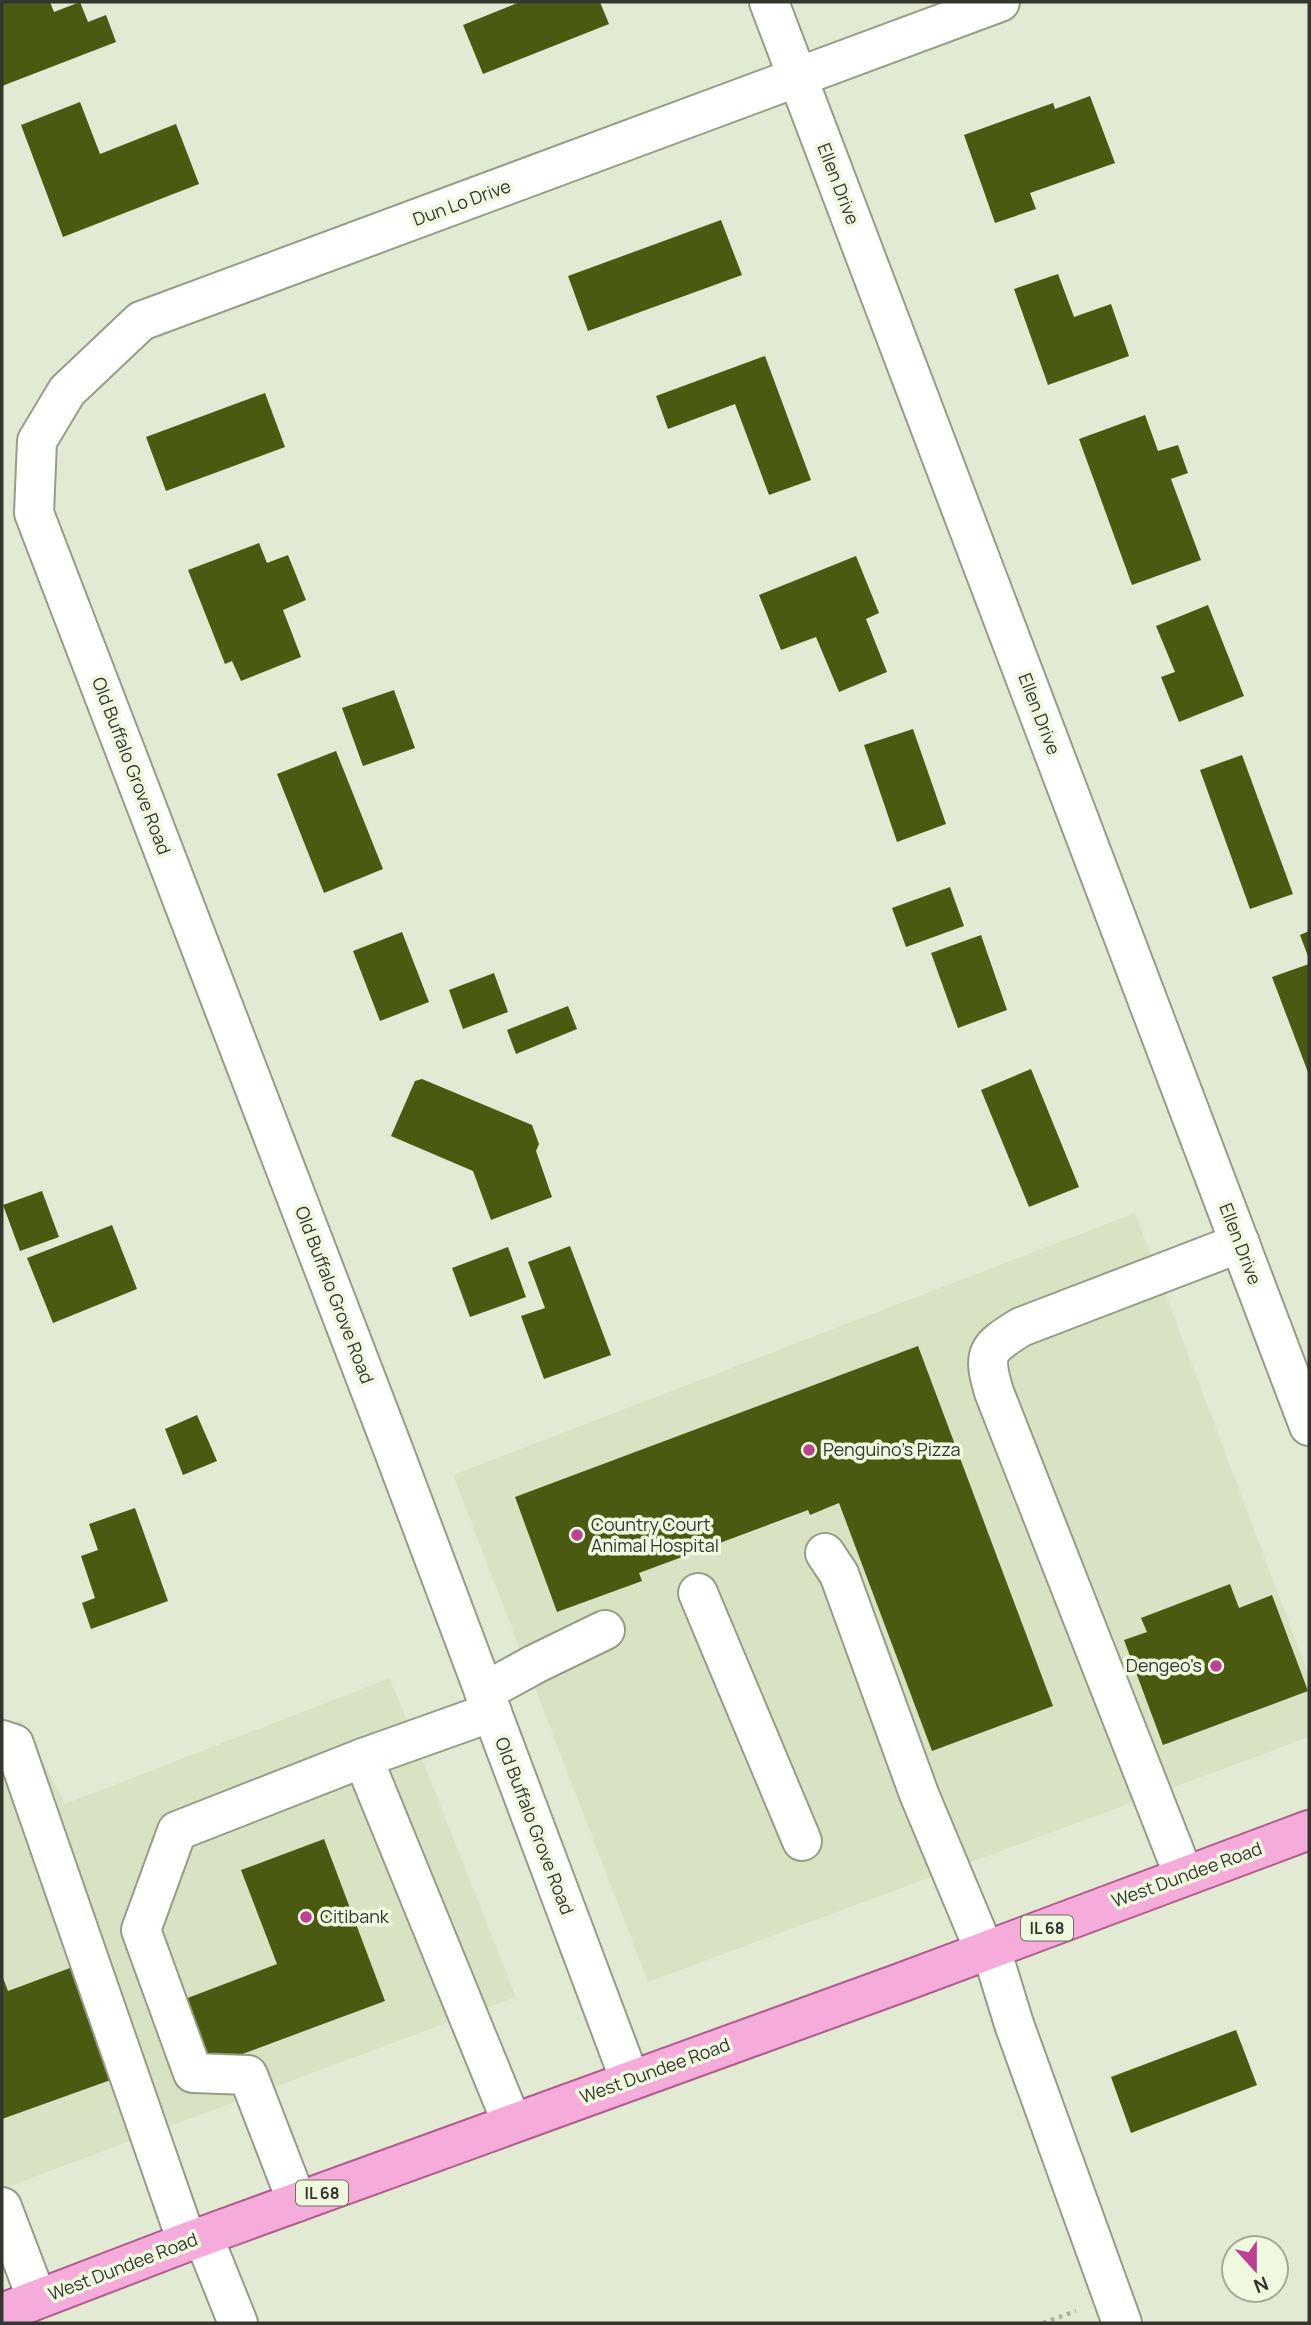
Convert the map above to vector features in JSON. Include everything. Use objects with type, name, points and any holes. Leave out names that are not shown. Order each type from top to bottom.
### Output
[{"type":"main road","name":"West Dundee Road","points":[[2,2313],[195,2239],[1309,1830]]},
{"type":"street","name":"Ellen Drive","points":[[769,2],[1308,1417]]},
{"type":"street","name":"Dun Lo Drive","points":[[34,513],[37,442],[67,391],[141,321],[1000,2]]},
{"type":"street","name":"Old Buffalo Grove Road","points":[[34,513],[630,2080]]},
{"type":"street","points":[[1184,1876],[994,1392],[986,1365],[994,1344],[1021,1327],[1240,1243]]},
{"type":"street","points":[[825,1553],[839,1574],[919,1794],[988,1950],[1122,2323]]},
{"type":"street","points":[[698,1593],[802,1841]]},
{"type":"street","points":[[297,2202],[248,2075],[193,2073],[141,1930],[177,1830],[363,1758],[488,1702],[605,1630]]},
{"type":"street","points":[[2,1740],[14,1744],[195,2239],[238,2323]]},
{"type":"street","points":[[363,1758],[512,2123]]},
{"type":"street","points":[[2,2207],[37,2299]]},
{"type":"shaded area","points":[[1135,1213],[1309,1676],[1309,1737],[648,1982],[453,1475]]},
{"type":"shaded area","points":[[390,1678],[516,1997],[2,2189],[2,1727],[21,1720],[65,1804]]},
{"type":"building","points":[[2,2],[50,2],[54,12],[80,2],[88,22],[106,15],[116,42],[2,86]]},
{"type":"building","points":[[520,2],[600,2],[609,24],[483,74],[463,25]]},
{"type":"building","points":[[1090,96],[1115,163],[1030,193],[1036,209],[995,223],[964,135],[1053,103],[1055,109]]},
{"type":"building","points":[[80,102],[100,154],[176,124],[199,184],[63,237],[21,125]]},
{"type":"building","points":[[721,220],[742,275],[588,331],[568,276]]},
{"type":"building","points":[[1058,274],[1074,317],[1111,304],[1129,356],[1048,385],[1014,289]]},
{"type":"building","points":[[765,356],[811,480],[769,495],[735,404],[668,429],[656,396]]},
{"type":"building","points":[[265,393],[285,447],[166,491],[146,437]]},
{"type":"building","points":[[1145,415],[1158,451],[1178,445],[1188,473],[1171,479],[1201,560],[1132,585],[1079,439]]},
{"type":"building","points":[[259,543],[267,563],[288,555],[306,600],[283,610],[301,657],[241,681],[232,661],[225,664],[188,570]]},
{"type":"building","points":[[856,556],[879,613],[866,619],[887,672],[839,692],[816,637],[781,650],[759,595]]},
{"type":"building","points":[[1208,605],[1244,696],[1179,722],[1161,677],[1175,672],[1156,626]]},
{"type":"building","points":[[394,690],[415,748],[363,766],[342,708]]},
{"type":"building","points":[[913,729],[946,824],[897,842],[864,745]]},
{"type":"building","points":[[336,751],[383,869],[324,893],[277,774]]},
{"type":"building","points":[[1242,755],[1293,894],[1250,909],[1200,770]]},
{"type":"building","points":[[950,887],[964,926],[906,947],[892,908]]},
{"type":"building","points":[[1309,931],[1309,959],[1300,935]]},
{"type":"building","points":[[402,932],[429,1002],[380,1021],[353,951]]},
{"type":"building","points":[[981,935],[1007,1010],[958,1028],[931,953]]},
{"type":"building","points":[[1309,964],[1309,1075],[1272,977]]},
{"type":"building","points":[[494,973],[508,1012],[463,1029],[449,990]]},
{"type":"building","points":[[568,1006],[577,1029],[516,1054],[507,1030]]},
{"type":"building","points":[[1031,1069],[1079,1187],[1029,1207],[981,1090]]},
{"type":"building","points":[[422,1079],[532,1125],[539,1144],[536,1151],[552,1197],[491,1220],[473,1171],[391,1136],[415,1081]]},
{"type":"building","points":[[42,1191],[59,1237],[20,1251],[3,1205]]},
{"type":"building","points":[[112,1225],[137,1289],[53,1323],[27,1258]]},
{"type":"building","points":[[570,1246],[611,1355],[544,1379],[521,1316],[545,1308],[528,1262]]},
{"type":"building","points":[[508,1247],[526,1297],[470,1317],[452,1268]]},
{"type":"building","points":[[918,1346],[1053,1706],[932,1751],[839,1503],[810,1515],[808,1510],[639,1573],[642,1581],[557,1612],[515,1497]]},
{"type":"building","points":[[197,1415],[217,1461],[183,1475],[165,1429]]},
{"type":"building","points":[[135,1508],[168,1601],[91,1629],[82,1603],[95,1598],[81,1556],[98,1550],[89,1524]]},
{"type":"building","name":"Dengeo's","points":[[1230,1584],[1239,1608],[1272,1595],[1308,1691],[1163,1745],[1124,1640],[1147,1632],[1141,1618]]},
{"type":"building","name":"Citibank","points":[[324,1839],[385,2001],[210,2066],[185,1999],[277,1964],[241,1870]]},
{"type":"building","points":[[78,1965],[119,2077],[2,2119],[2,1975],[8,1991]]},
{"type":"building","points":[[1236,2030],[1257,2085],[1131,2133],[1111,2077]]},
{"type":"place","name":"Penguino's Pizza","points":[[809,1450]]},
{"type":"place","name":"Country Court Animal Hospital","points":[[577,1535]]},
{"type":"place","name":"Dengeo's","points":[[1216,1666]]},
{"type":"place","name":"Citibank","points":[[306,1917]]}]
